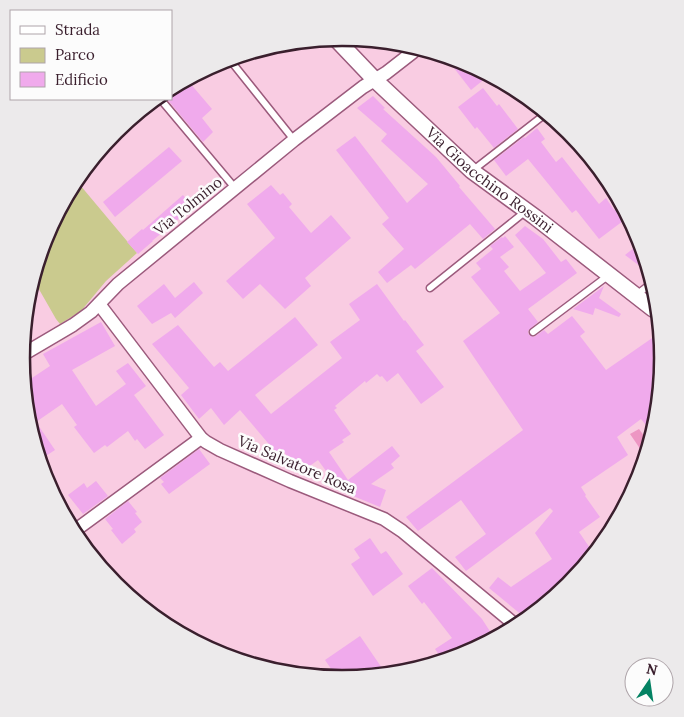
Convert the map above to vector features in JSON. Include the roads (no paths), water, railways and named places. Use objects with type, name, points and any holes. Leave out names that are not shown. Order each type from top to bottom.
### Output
[{"type":"street","name":"Via Gioacchino Rossini","points":[[343,46],[374,80],[472,171],[649,306]]},
{"type":"street","name":"Via Tolmino","points":[[30,350],[81,319],[118,284],[294,140],[363,87],[386,73],[411,54]]},
{"type":"street","name":"Via Salvatore Rosa","points":[[99,304],[201,438],[206,442],[273,474],[384,519],[402,531],[510,621]]},
{"type":"street","points":[[80,527],[201,438]]},
{"type":"lane","points":[[235,66],[294,140]]},
{"type":"lane","points":[[164,103],[235,188]]},
{"type":"lane","points":[[472,171],[541,118]]},
{"type":"lane","points":[[430,288],[526,211]]},
{"type":"lane","points":[[533,332],[609,275]]},
{"type":"lane","points":[[635,296],[645,288]]}]
